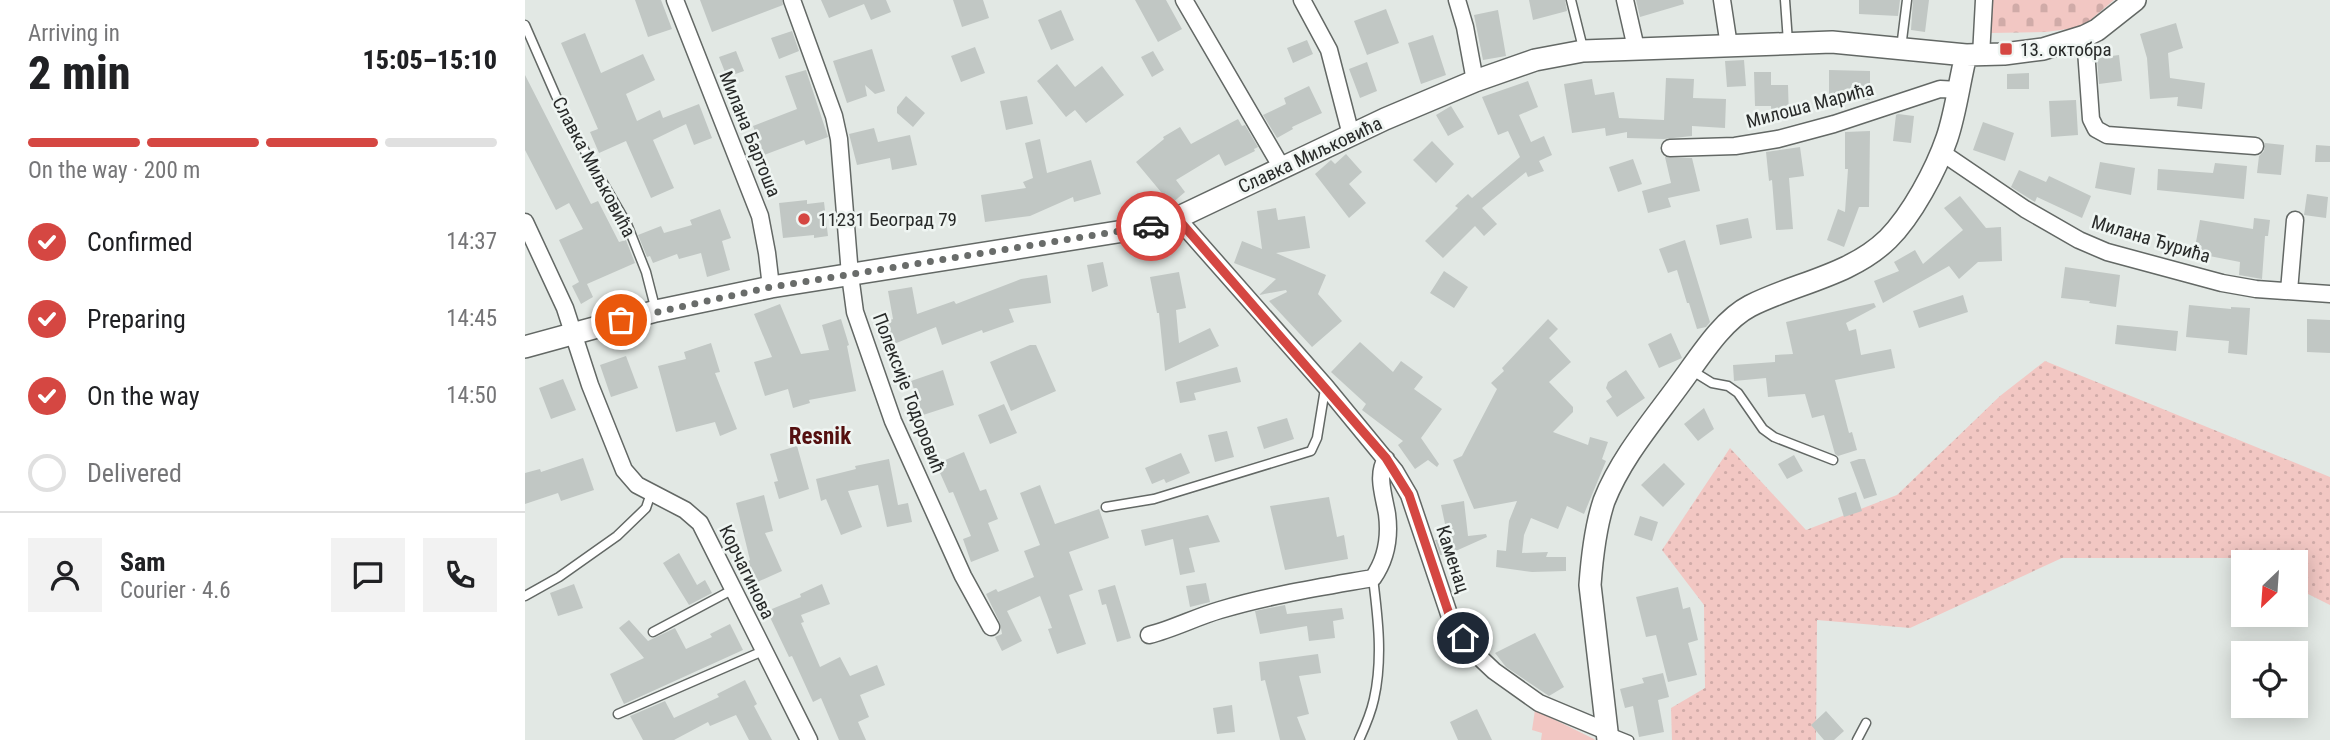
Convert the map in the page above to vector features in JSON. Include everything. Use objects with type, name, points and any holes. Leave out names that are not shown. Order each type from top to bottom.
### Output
[{"type":"street","name":"Милана Бартоша","points":[[675,0],[760,216],[771,287]]},
{"type":"street","name":"Полексије Тодоровић","points":[[792,0],[834,116],[839,139],[855,313],[893,421],[963,576],[991,627]]},
{"type":"street","points":[[1184,0],[1282,167]]},
{"type":"street","points":[[1302,0],[1329,50],[1351,135]]},
{"type":"street","points":[[1457,0],[1475,81]]},
{"type":"street","points":[[1625,0],[1636,48]]},
{"type":"street","points":[[1722,0],[1729,46]]},
{"type":"street","points":[[1607,736],[1590,566],[1604,501],[1624,460],[1727,324],[1748,307],[1843,269],[1874,251],[1889,237],[1911,208],[1941,152],[1959,90],[1974,56],[1984,0]]},
{"type":"street","name":"Славка Миљковића","points":[[525,347],[656,311],[771,287],[1130,230],[1177,218],[1351,135],[1475,81],[1535,60],[1583,51],[1832,42],[1974,56],[2043,49],[2085,36],[2097,30],[2135,0]]},
{"type":"street","points":[[2085,36],[2091,119],[2096,129],[2107,135],[2255,146]]},
{"type":"street","name":"Милоша Марића","points":[[1670,148],[1735,146],[1778,139],[1834,124],[1940,89],[1959,90]]},
{"type":"street","name":"Милана Ђурића","points":[[1941,152],[2025,209],[2078,240],[2107,252],[2222,283],[2256,289],[2330,294]]},
{"type":"street","name":"Каменац","points":[[1177,218],[1386,458],[1409,495],[1450,617],[1470,646],[1495,671],[1527,696],[1607,736]]},
{"type":"street","points":[[2289,291],[2295,220]]},
{"type":"street","name":"Корчагинова","points":[[525,222],[558,291],[590,385],[624,470],[637,485],[685,510],[700,523],[809,740]]},
{"type":"street","points":[[1149,635],[1245,603],[1313,587],[1373,578],[1386,553],[1388,533],[1381,469],[1386,458]]},
{"type":"lane","points":[[1571,0],[1583,51]]},
{"type":"lane","points":[[1785,0],[1789,44]]},
{"type":"lane","points":[[1901,48],[1907,0]]},
{"type":"lane","name":"Славка Миљковића","points":[[525,25],[556,96],[627,224],[646,272],[656,311]]},
{"type":"lane","points":[[1691,370],[1712,383],[1728,386],[1738,393],[1763,429],[1774,437],[1833,460]]},
{"type":"lane","points":[[1106,507],[1154,499],[1311,451],[1317,438],[1326,387]]},
{"type":"lane","points":[[525,596],[559,577],[617,536],[646,508],[651,493]]},
{"type":"lane","points":[[1359,740],[1374,700],[1378,672],[1379,637],[1373,578]]},
{"type":"lane","points":[[653,632],[732,590]]},
{"type":"lane","points":[[618,714],[763,651]]},
{"type":"lane","points":[[1857,740],[1865,723]]},
{"type":"lane","points":[[1607,736],[1629,740]]},
{"type":"green space","points":[[1987,0],[2114,0],[2082,27],[2046,32],[1990,33]]},
{"type":"green space","points":[[2045,361],[2330,477],[2330,605],[2308,594],[2308,550],[2231,550],[2231,558],[2062,558],[1910,628],[1817,620],[1816,740],[1672,740],[1671,708],[1705,688],[1704,605],[1662,550],[1730,448],[1806,530],[1897,495],[2000,396]]},
{"type":"green space","points":[[1535,710],[1595,740],[1541,740],[1542,733],[1532,730]]},
{"type":"building","points":[[635,0],[661,0],[672,29],[648,37]]},
{"type":"building","points":[[700,0],[782,0],[783,5],[712,32]]},
{"type":"building","points":[[821,0],[886,0],[891,12],[871,20],[864,4],[829,18]]},
{"type":"building","points":[[953,0],[983,0],[989,18],[962,27]]},
{"type":"building","points":[[1135,0],[1166,0],[1182,29],[1158,42]]},
{"type":"building","points":[[1529,0],[1565,0],[1567,11],[1533,20]]},
{"type":"building","points":[[1636,0],[1683,0],[1684,4],[1640,17]]},
{"type":"building","points":[[1859,0],[1900,0],[1898,16],[1859,14]]},
{"type":"building","points":[[1913,0],[1929,0],[1925,32],[1911,30]]},
{"type":"building","points":[[1386,9],[1399,43],[1367,55],[1354,21]]},
{"type":"building","points":[[1061,10],[1074,40],[1051,50],[1038,20]]},
{"type":"building","points":[[1498,10],[1506,56],[1483,60],[1474,15]]},
{"type":"building","points":[[2176,23],[2183,48],[2168,53],[2170,78],[2205,83],[2202,109],[2177,106],[2178,97],[2150,99],[2147,58],[2140,34]]},
{"type":"building","points":[[792,31],[799,51],[779,59],[771,38]]},
{"type":"building","points":[[585,33],[601,73],[643,54],[655,80],[626,94],[637,121],[660,110],[663,118],[699,104],[712,138],[694,145],[686,124],[653,140],[674,188],[651,198],[626,141],[599,153],[590,132],[598,129],[561,43]]},
{"type":"building","points":[[1433,35],[1446,75],[1421,84],[1408,43]]},
{"type":"building","points":[[1307,40],[1313,54],[1293,63],[1287,48]]},
{"type":"building","points":[[975,47],[985,73],[961,82],[951,56]]},
{"type":"building","points":[[872,49],[885,91],[875,94],[865,85],[867,96],[847,103],[833,61]]},
{"type":"building","points":[[736,51],[744,71],[727,77],[719,57]]},
{"type":"building","points":[[1153,51],[1164,70],[1152,77],[1141,57]]},
{"type":"building","points":[[2119,55],[2122,81],[2099,84],[2097,58]]},
{"type":"building","points":[[1744,60],[1746,86],[1727,87],[1725,61]]},
{"type":"building","points":[[1367,62],[1377,91],[1360,98],[1349,69]]},
{"type":"building","points":[[1057,64],[1075,87],[1102,66],[1124,95],[1086,123],[1075,110],[1066,117],[1037,81]]},
{"type":"building","points":[[806,70],[828,137],[806,145],[804,140],[764,155],[753,126],[797,109],[785,76]]},
{"type":"building","points":[[1829,70],[1870,71],[1870,100],[1829,100]]},
{"type":"building","points":[[1754,72],[1771,72],[1771,85],[1788,85],[1789,119],[1772,120],[1771,106],[1755,106]]},
{"type":"building","points":[[2029,73],[2029,89],[2007,89],[2007,74]]},
{"type":"building","points":[[525,75],[591,204],[598,201],[619,242],[626,240],[635,263],[587,284],[593,297],[581,304],[572,286],[579,282],[559,240],[583,229],[569,203],[556,210],[525,150]]},
{"type":"building","points":[[1666,78],[1694,79],[1693,98],[1726,99],[1725,128],[1692,126],[1692,136],[1664,139],[1627,138],[1627,132],[1606,136],[1605,128],[1572,133],[1564,84],[1592,79],[1595,95],[1614,92],[1619,118],[1664,120]]},
{"type":"building","points":[[1528,81],[1538,107],[1519,115],[1531,142],[1544,136],[1552,155],[1539,161],[1544,171],[1528,177],[1526,172],[1482,208],[1497,224],[1484,236],[1475,226],[1443,258],[1425,241],[1468,194],[1472,198],[1520,157],[1508,131],[1498,135],[1482,97]]},
{"type":"building","points":[[1309,86],[1322,113],[1292,127],[1293,129],[1277,138],[1263,115],[1286,104],[1284,98]]},
{"type":"building","points":[[906,96],[925,113],[913,127],[897,113],[897,107]]},
{"type":"building","points":[[1027,96],[1033,124],[1006,130],[1000,101]]},
{"type":"building","points":[[2076,100],[2078,135],[2051,137],[2049,101]]},
{"type":"building","points":[[1451,106],[1464,127],[1448,136],[1436,115]]},
{"type":"building","points":[[1898,114],[1914,116],[1911,143],[1893,141]]},
{"type":"building","points":[[1238,119],[1242,126],[1245,125],[1258,147],[1255,151],[1225,166],[1219,154],[1176,180],[1185,192],[1171,204],[1136,162],[1164,139],[1163,137],[1180,127],[1191,144]]},
{"type":"building","points":[[1983,122],[2014,133],[2005,161],[1973,150]]},
{"type":"building","points":[[874,128],[878,142],[910,135],[917,165],[892,170],[890,158],[857,165],[849,134]]},
{"type":"building","points":[[1870,131],[1869,207],[1859,207],[1844,247],[1827,240],[1838,209],[1845,212],[1848,169],[1845,169],[1845,132]]},
{"type":"building","points":[[1040,139],[1047,173],[1091,160],[1101,194],[1074,202],[1073,197],[1030,216],[985,222],[981,195],[1026,188],[1023,182],[1033,178],[1025,143]]},
{"type":"building","points":[[1432,141],[1454,164],[1436,183],[1413,160]]},
{"type":"building","points":[[2265,143],[2284,145],[2281,175],[2257,173],[2259,156],[2264,151]]},
{"type":"building","points":[[2316,145],[2330,146],[2330,162],[2315,162]]},
{"type":"building","points":[[1800,147],[1804,176],[1789,178],[1793,229],[1776,230],[1772,180],[1769,181],[1766,152]]},
{"type":"building","points":[[1346,154],[1362,172],[1349,184],[1366,203],[1349,218],[1315,174],[1331,160],[1335,164]]},
{"type":"building","points":[[1665,157],[1692,158],[1700,191],[1668,198],[1671,207],[1648,213],[1642,191],[1671,183]]},
{"type":"building","points":[[1633,159],[1642,184],[1618,192],[1609,167]]},
{"type":"building","points":[[2100,162],[2135,168],[2131,195],[2095,188]]},
{"type":"building","points":[[2215,163],[2247,166],[2244,199],[2157,190],[2158,169],[2213,173]]},
{"type":"building","points":[[2019,170],[2046,182],[2049,176],[2091,196],[2082,218],[2037,197],[2035,202],[2011,187]]},
{"type":"building","points":[[2307,194],[2328,197],[2326,218],[2304,215]]},
{"type":"building","points":[[1960,196],[1986,228],[2001,227],[2002,261],[1978,262],[1959,279],[1949,266],[1883,303],[1874,281],[1899,271],[1894,262],[1915,250],[1923,264],[1963,230],[1944,208]]},
{"type":"building","name":"11231 Београд 79","points":[[807,200],[807,204],[824,202],[828,236],[783,238],[779,203]]},
{"type":"building","points":[[1276,208],[1278,220],[1305,216],[1310,248],[1276,253],[1326,275],[1318,294],[1342,321],[1312,347],[1269,301],[1287,292],[1286,290],[1259,295],[1276,279],[1234,263],[1242,241],[1262,249],[1257,211]]},
{"type":"building","points":[[720,209],[731,238],[722,241],[730,270],[707,277],[701,253],[679,259],[677,254],[653,263],[650,256],[647,257],[638,235],[661,226],[664,233],[692,225],[690,220]]},
{"type":"building","points":[[1748,218],[1752,238],[1720,245],[1716,225]]},
{"type":"building","points":[[2254,218],[2270,220],[2268,236],[2265,236],[2262,279],[2239,275],[2240,262],[2194,253],[2200,220],[2253,229]]},
{"type":"building","points":[[1685,240],[1710,322],[1706,327],[1697,329],[1677,270],[1668,273],[1659,249]]},
{"type":"building","points":[[1103,262],[1108,286],[1092,292],[1087,265]]},
{"type":"building","points":[[2065,267],[2120,275],[2116,307],[2061,298]]},
{"type":"building","points":[[1444,271],[1468,287],[1454,308],[1430,293]]},
{"type":"building","points":[[1179,272],[1186,308],[1176,310],[1179,343],[1210,328],[1219,346],[1165,371],[1159,313],[1150,277]]},
{"type":"building","points":[[1047,275],[1051,303],[1009,309],[1014,322],[983,333],[982,330],[942,345],[936,327],[889,346],[880,324],[893,319],[888,291],[912,287],[917,314],[954,301],[956,304],[1021,279]]},
{"type":"building","points":[[1963,295],[1968,312],[1919,328],[1913,311]]},
{"type":"building","points":[[1874,303],[1876,307],[1846,323],[1849,331],[1856,329],[1861,355],[1891,349],[1895,368],[1835,380],[1849,433],[1852,432],[1857,450],[1838,456],[1835,454],[1824,415],[1812,418],[1805,394],[1768,397],[1766,378],[1734,381],[1733,365],[1775,362],[1775,355],[1793,354],[1786,322]]},
{"type":"building","points":[[780,304],[801,354],[829,350],[822,325],[841,319],[849,345],[847,346],[856,391],[809,400],[810,403],[793,408],[788,389],[765,396],[754,362],[772,357],[754,314]]},
{"type":"building","points":[[2189,305],[2250,308],[2247,355],[2228,353],[2229,341],[2186,337]]},
{"type":"building","points":[[1548,319],[1558,329],[1549,338],[1571,362],[1549,382],[1573,407],[1573,412],[1553,432],[1588,445],[1590,437],[1608,442],[1602,459],[1606,461],[1584,514],[1567,506],[1558,529],[1531,518],[1524,535],[1522,553],[1548,552],[1546,557],[1566,557],[1566,571],[1532,572],[1496,567],[1497,550],[1506,551],[1509,521],[1517,501],[1474,509],[1453,460],[1462,456],[1497,389],[1491,383]]},
{"type":"building","points":[[2307,319],[2330,320],[2330,353],[2307,352]]},
{"type":"building","points":[[2117,325],[2178,331],[2176,351],[2115,344]]},
{"type":"building","points":[[1671,333],[1682,358],[1659,368],[1648,344]]},
{"type":"building","points":[[1360,342],[1393,372],[1401,361],[1423,377],[1414,389],[1442,409],[1421,438],[1439,464],[1437,467],[1428,460],[1415,469],[1398,445],[1403,441],[1362,410],[1366,404],[1331,372]]},
{"type":"building","points":[[711,343],[720,372],[715,373],[737,429],[720,436],[715,422],[676,432],[658,366],[686,359],[684,352]]},
{"type":"building","points":[[1036,345],[1056,391],[1011,411],[990,362]]},
{"type":"building","points":[[626,356],[638,388],[611,397],[600,365]]},
{"type":"building","points":[[1237,367],[1241,382],[1194,393],[1196,400],[1180,403],[1176,382]]},
{"type":"building","points":[[943,370],[954,405],[923,415],[911,381]]},
{"type":"building","points":[[1626,370],[1645,398],[1617,417],[1606,401],[1612,397],[1606,388],[1608,382]]},
{"type":"building","points":[[563,379],[576,410],[551,419],[539,388]]},
{"type":"building","points":[[1004,404],[1017,433],[990,444],[978,415]]},
{"type":"building","points":[[1704,408],[1714,429],[1698,441],[1684,424]]},
{"type":"building","points":[[1287,418],[1294,439],[1264,449],[1257,427]]},
{"type":"building","points":[[1227,431],[1234,457],[1215,462],[1208,435]]},
{"type":"building","points":[[797,446],[809,489],[779,499],[774,482],[778,481],[770,454]]},
{"type":"building","points":[[964,452],[980,491],[986,489],[998,519],[988,523],[999,551],[971,562],[963,539],[971,536],[953,492],[949,493],[936,464]]},
{"type":"building","points":[[1181,453],[1190,473],[1166,483],[1164,479],[1152,484],[1145,468]]},
{"type":"building","points":[[1794,455],[1803,471],[1787,479],[1778,464]]},
{"type":"building","points":[[583,458],[594,490],[561,501],[558,493],[525,504],[525,473],[540,469],[541,472]]},
{"type":"building","points":[[889,459],[898,505],[908,503],[912,522],[887,527],[878,485],[848,491],[862,527],[841,535],[826,499],[821,501],[816,479],[856,469],[855,466]]},
{"type":"building","points":[[1865,459],[1877,495],[1864,499],[1850,462]]},
{"type":"building","points":[[1664,463],[1685,484],[1663,507],[1641,485]]},
{"type":"building","points":[[1040,485],[1055,524],[1099,509],[1109,538],[1069,552],[1083,590],[1069,595],[1086,644],[1057,654],[1048,629],[1052,628],[1040,596],[1007,611],[1022,641],[1002,651],[995,637],[1002,634],[1000,623],[986,594],[996,589],[998,592],[1034,577],[1024,551],[1040,545],[1020,493]]},
{"type":"building","points":[[1856,492],[1862,511],[1844,517],[1838,498]]},
{"type":"building","points":[[764,495],[773,531],[765,533],[782,571],[755,583],[745,563],[750,560],[736,503]]},
{"type":"building","points":[[1329,497],[1337,537],[1344,535],[1348,559],[1285,570],[1270,506]]},
{"type":"building","points":[[1464,501],[1468,536],[1486,534],[1487,537],[1449,554],[1440,555],[1435,540],[1448,538],[1441,505]]},
{"type":"building","points":[[1208,515],[1220,542],[1189,548],[1195,572],[1180,575],[1173,539],[1145,546],[1141,530]]},
{"type":"building","points":[[1640,516],[1658,522],[1652,541],[1634,535]]},
{"type":"building","points":[[679,553],[697,585],[705,580],[712,593],[689,605],[663,563]]},
{"type":"building","points":[[1206,583],[1210,602],[1190,607],[1186,586]]},
{"type":"building","points":[[574,584],[583,608],[558,616],[550,593]]},
{"type":"building","points":[[822,584],[830,604],[801,615],[804,622],[801,623],[820,667],[840,657],[850,676],[877,665],[885,685],[860,695],[869,717],[858,722],[866,740],[839,740],[821,698],[813,702],[767,611],[801,597],[800,594]]},
{"type":"building","points":[[1115,585],[1131,638],[1117,642],[1106,604],[1102,605],[1098,590]]},
{"type":"building","points":[[1678,587],[1683,609],[1690,607],[1698,640],[1688,643],[1697,675],[1668,682],[1656,635],[1646,637],[1636,597]]},
{"type":"building","points":[[1285,605],[1287,614],[1342,608],[1344,619],[1333,621],[1335,638],[1309,641],[1307,626],[1260,634],[1255,611]]},
{"type":"building","points":[[629,620],[648,641],[675,628],[686,649],[712,637],[710,634],[730,624],[743,650],[624,704],[610,674],[644,658],[619,628]]},
{"type":"building","points":[[1535,633],[1564,687],[1549,696],[1506,667],[1495,653]]},
{"type":"building","points":[[1318,654],[1321,673],[1299,676],[1309,714],[1297,717],[1306,740],[1280,740],[1265,680],[1261,681],[1259,662]]},
{"type":"building","points":[[1663,673],[1669,697],[1658,700],[1664,732],[1639,737],[1633,706],[1625,708],[1620,689],[1644,683],[1642,678]]},
{"type":"building","points":[[745,680],[757,704],[754,706],[772,740],[749,740],[736,715],[710,726],[708,722],[674,740],[643,740],[630,716],[665,701],[674,718],[719,697],[717,694]]},
{"type":"building","points":[[1232,705],[1235,732],[1217,734],[1213,708]]},
{"type":"building","points":[[1477,709],[1492,740],[1458,740],[1450,722]]},
{"type":"building","points":[[1826,711],[1844,731],[1834,740],[1824,740],[1811,725]]},
{"type":"way so far","points":[[621,320],[771,287],[1151,226]]},
{"type":"place","name":"13. октобра","points":[[2006,49]]},
{"type":"place","name":"11231 Београд 79","points":[[804,219]]},
{"type":"district","name":"Resnik","points":[[820,436]]},
{"type":"route","points":[[1151,226],[1177,218],[1386,458],[1409,495],[1450,617],[1463,638]]}]
